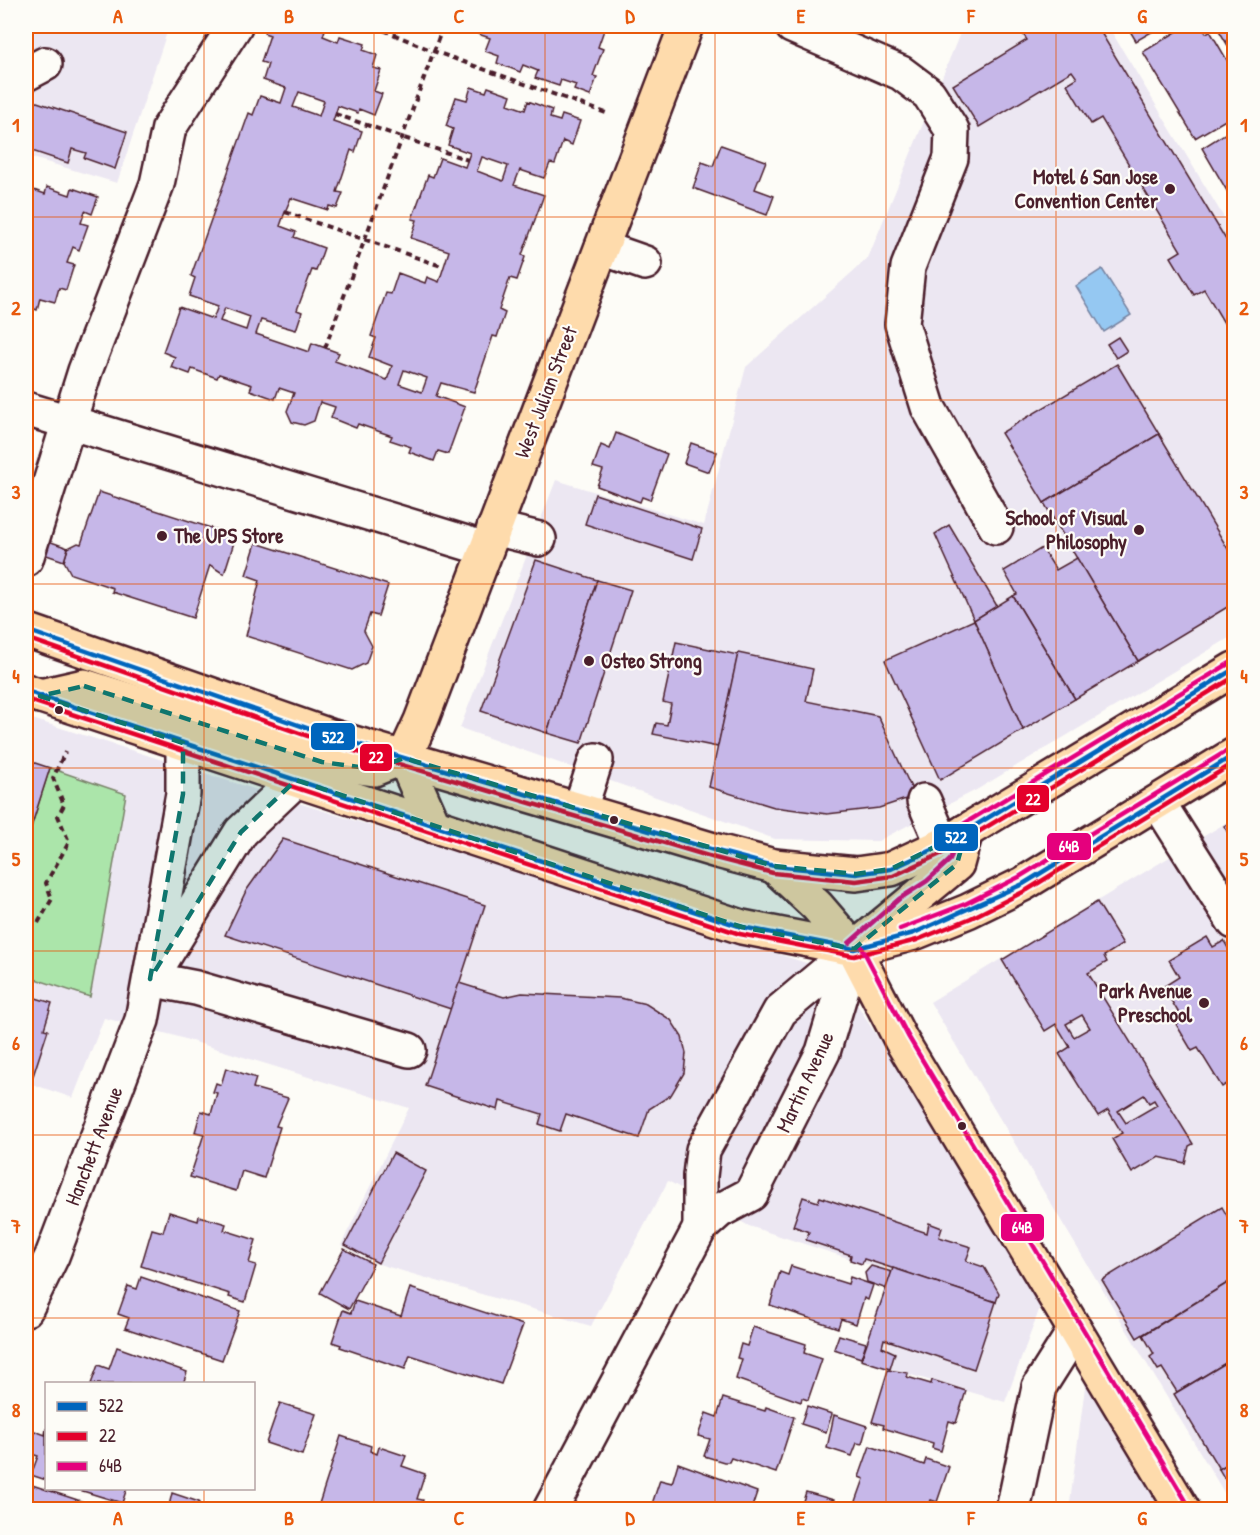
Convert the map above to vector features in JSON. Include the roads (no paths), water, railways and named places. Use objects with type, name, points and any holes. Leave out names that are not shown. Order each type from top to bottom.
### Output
[{"type":"main road","name":"West Julian Street","points":[[404,758],[421,721],[686,26]]},
{"type":"main road","points":[[26,630],[330,736],[404,758],[774,866],[856,874],[891,869],[955,838],[1234,669]]},
{"type":"main road","points":[[33,694],[84,686],[322,762],[374,769],[404,758]]},
{"type":"main road","points":[[33,694],[742,927],[854,950],[914,933],[968,911],[1023,884],[1234,755]]},
{"type":"main road","points":[[404,758],[434,826]]},
{"type":"main road","points":[[854,950],[957,864],[955,838]]},
{"type":"main road","points":[[774,866],[817,906],[854,950],[901,1040],[1183,1509]]},
{"type":"street","points":[[26,559],[89,361],[157,184],[169,128],[235,26]]},
{"type":"street","points":[[792,26],[901,73],[929,94],[952,130],[951,158],[908,267],[902,324],[927,407],[996,527]]},
{"type":"street","points":[[602,248],[645,263]]},
{"type":"street","points":[[26,409],[69,424],[490,539],[539,539]]},
{"type":"street","name":"Hanchett Avenue","points":[[29,1293],[52,1256],[142,1020],[183,794],[183,743]]},
{"type":"street","points":[[580,809],[596,760]]},
{"type":"street","name":"Hanchett Avenue","points":[[150,979],[241,832],[296,780]]},
{"type":"street","points":[[924,801],[955,838]]},
{"type":"street","points":[[1158,802],[1234,922]]},
{"type":"street","name":"Martin Avenue","points":[[700,1228],[702,1195],[700,1176],[703,1150],[780,1011],[854,950]]},
{"type":"street","name":"Martin Avenue","points":[[550,1509],[700,1228],[718,1211],[751,1194],[824,1052],[854,950]]},
{"type":"street","points":[[150,979],[196,988],[409,1050]]},
{"type":"street","points":[[1013,1509],[1039,1387],[1075,1330]]},
{"type":"water","points":[[1102,269],[1131,315],[1104,332],[1076,286]]},
{"type":"place","name":"Motel 6 San Jose Convention Center","points":[[1170,189]]},
{"type":"place","name":"School of Visual Philosophy","points":[[1139,530]]},
{"type":"place","name":"The UPS Store","points":[[162,536]]},
{"type":"place","name":"Osteo Strong","points":[[589,661]]},
{"type":"place","name":"Park Avenue Preschool","points":[[1204,1003]]}]
